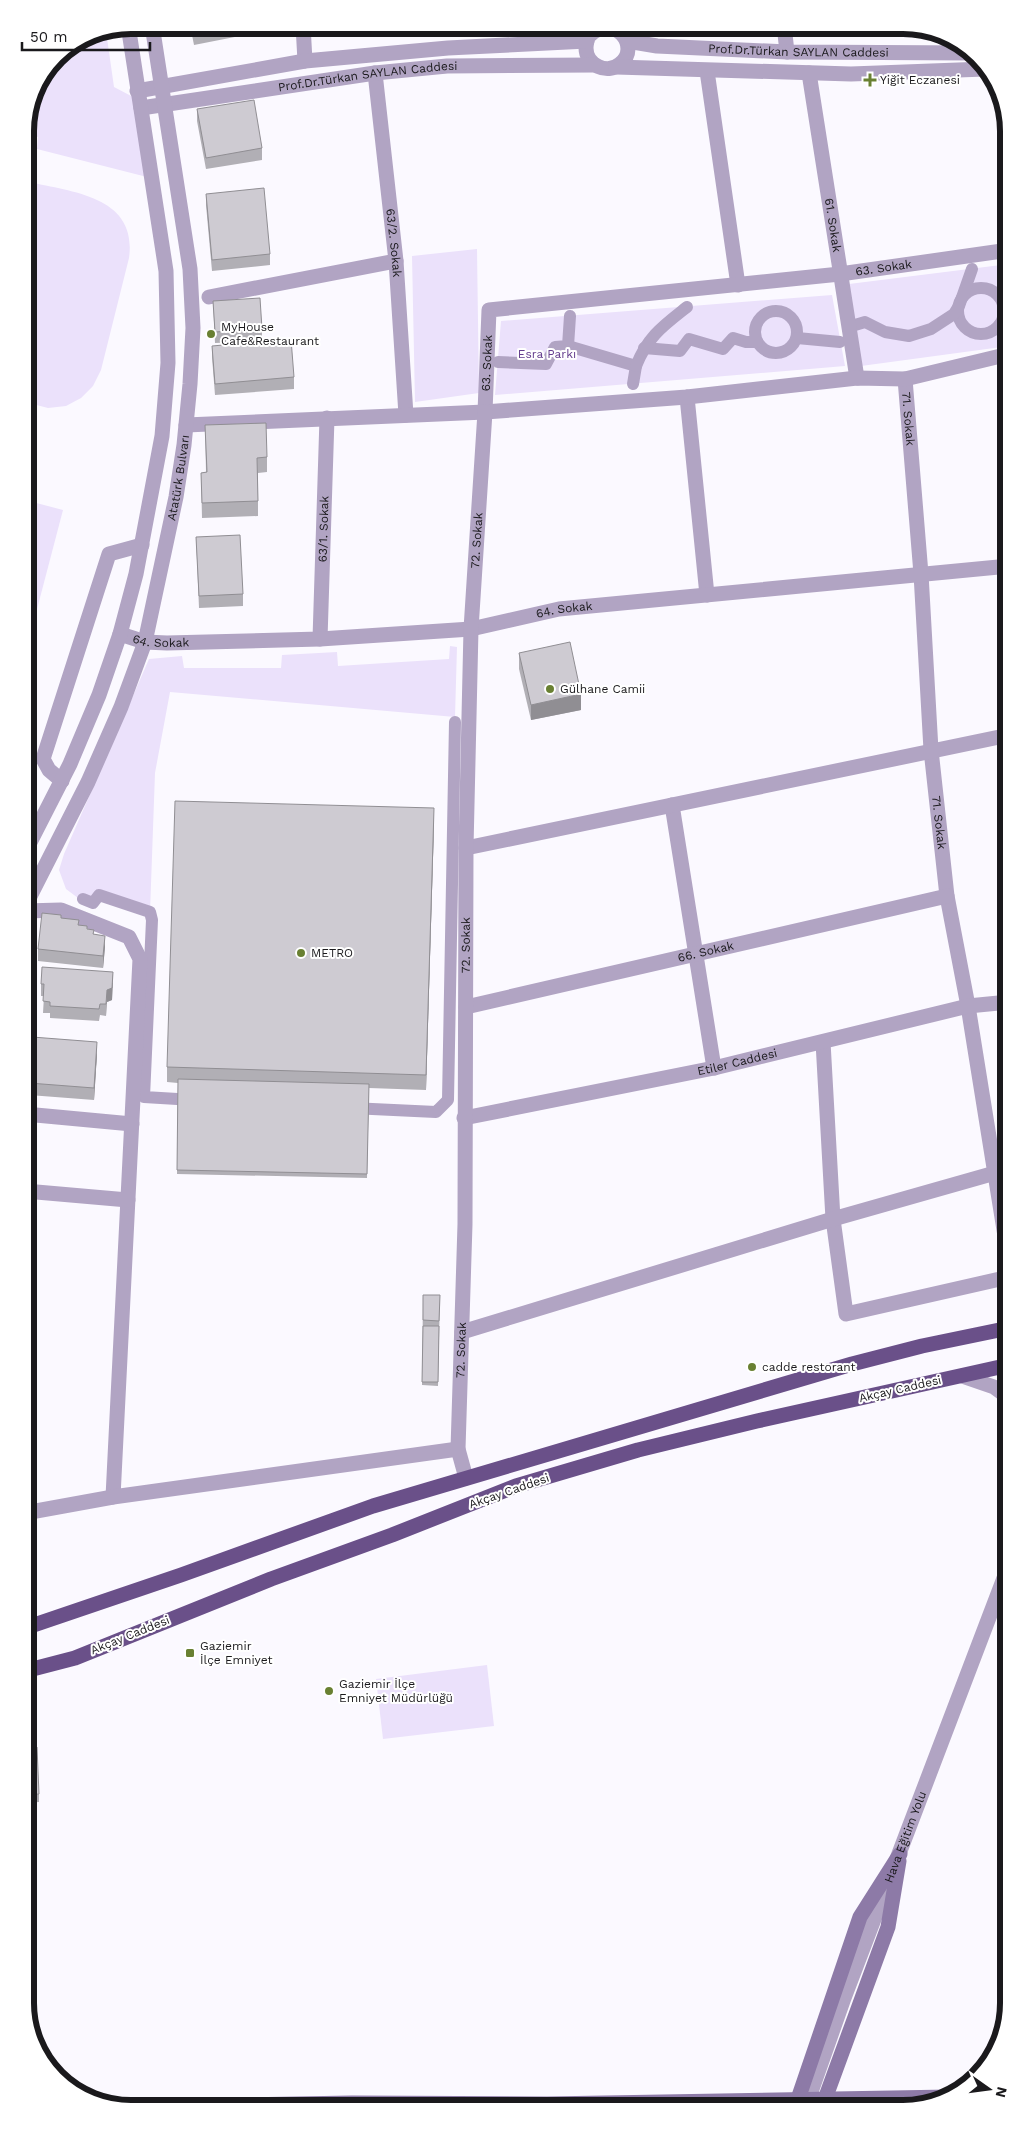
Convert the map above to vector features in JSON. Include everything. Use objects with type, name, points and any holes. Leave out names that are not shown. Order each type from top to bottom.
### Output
[{"type":"highway","name":"Akçay Caddesi","points":[[34,1625],[181,1575],[337,1518],[466,1478],[852,1364],[922,1346],[1000,1330]]},
{"type":"highway","name":"Akçay Caddesi","points":[[34,1668],[75,1658],[271,1579],[392,1535],[516,1486],[638,1450],[1000,1367]]},
{"type":"main road","points":[[825,2099],[888,1927],[900,1854]]},
{"type":"main road","points":[[803,2100],[860,1917],[900,1854]]},
{"type":"main road","points":[[820,2100],[926,2097]]},
{"type":"street","name":"Atatürk Bulvarı","points":[[34,835],[62,781],[99,695],[120,634],[142,545],[162,436],[168,354],[166,271],[129,34]]},
{"type":"street","name":"Atatürk Bulvarı","points":[[34,888],[88,782],[121,707],[145,642],[176,497],[186,425],[193,328],[190,269],[153,34]]},
{"type":"street","points":[[304,34],[305,60]]},
{"type":"street","name":"Prof.Dr.Türkan SAYLAN Caddesi","points":[[138,91],[305,60],[589,34]]},
{"type":"street","points":[[589,34],[587,54],[595,65],[607,69],[616,67],[624,60],[627,54],[623,34]]},
{"type":"street","name":"Prof.Dr.Türkan SAYLAN Caddesi","points":[[623,34],[657,46],[787,52],[961,53]]},
{"type":"street","points":[[785,34],[787,52]]},
{"type":"street","name":"Prof.Dr.Türkan SAYLAN Caddesi","points":[[141,108],[375,73],[448,66],[595,65]]},
{"type":"street","name":"Prof.Dr.Türkan SAYLAN Caddesi","points":[[616,67],[850,74],[978,69]]},
{"type":"street","points":[[707,71],[738,284]]},
{"type":"street","name":"63/2. Sokak","points":[[375,73],[396,261],[406,415]]},
{"type":"street","name":"61. Sokak","points":[[809,73],[857,378]]},
{"type":"street","name":"63. Sokak","points":[[485,412],[489,310],[840,274],[1000,251]]},
{"type":"street","points":[[209,297],[396,261]]},
{"type":"street","points":[[972,269],[958,306],[958,313],[964,326],[977,333],[985,334],[998,326],[1000,322]]},
{"type":"street","points":[[855,325],[865,322],[885,332],[909,336],[931,329],[954,314],[966,293],[979,288],[993,292],[1000,299]]},
{"type":"street","points":[[633,384],[636,366],[644,348],[660,328],[687,307]]},
{"type":"street","points":[[775,310],[788,314],[793,318],[796,324],[797,338],[788,350],[774,354],[761,348],[756,342],[755,327],[758,320],[768,312],[775,310]]},
{"type":"street","points":[[568,346],[570,316]]},
{"type":"street","points":[[644,348],[680,351],[689,339],[723,349],[733,338],[756,342]]},
{"type":"street","points":[[797,338],[840,342]]},
{"type":"street","points":[[498,362],[546,364],[555,347],[568,346],[636,366]]},
{"type":"street","points":[[186,425],[485,412],[687,397],[857,378],[905,379],[1000,356]]},
{"type":"street","name":"71. Sokak","points":[[905,379],[921,574],[931,750],[947,896],[1000,1161]]},
{"type":"street","points":[[687,397],[707,595]]},
{"type":"street","name":"72. Sokak","points":[[466,1478],[458,1449],[465,1224],[466,848],[471,629],[485,412]]},
{"type":"street","name":"63/1. Sokak","points":[[320,639],[327,418]]},
{"type":"street","points":[[62,781],[49,770],[43,759],[109,554],[142,545]]},
{"type":"street","name":"64. Sokak","points":[[120,634],[145,642],[320,639],[471,629],[559,609],[1000,567]]},
{"type":"street","points":[[336,1107],[436,1112],[448,1100],[455,722]]},
{"type":"street","points":[[466,848],[1000,737]]},
{"type":"street","points":[[672,805],[714,1068]]},
{"type":"street","points":[[83,900],[93,903],[99,895],[150,912],[152,920],[144,1097],[206,1100]]},
{"type":"street","name":"66. Sokak","points":[[466,1007],[947,896]]},
{"type":"street","points":[[34,911],[61,910],[129,937],[140,960],[112,1497]]},
{"type":"street","name":"Etiler Caddesi","points":[[464,1118],[714,1068],[968,1006],[1000,1003]]},
{"type":"street","points":[[823,1042],[833,1219],[846,1314],[1000,1279]]},
{"type":"street","points":[[34,1115],[132,1124]]},
{"type":"street","points":[[462,1332],[833,1219],[1000,1172]]},
{"type":"street","points":[[34,1192],[128,1200]]},
{"type":"street","points":[[962,1376],[994,1387],[1000,1391]]},
{"type":"street","points":[[34,1511],[112,1497],[458,1449]]},
{"type":"street","name":"Hava Eğitim Yolu","points":[[804,2100],[900,1854],[1000,1589]]},
{"type":"green space","points":[[107,38],[114,87],[135,98],[147,177],[37,149],[38,137],[34,136],[37,105],[50,77],[77,50],[93,41]]},
{"type":"green space","points":[[34,183],[97,200],[112,209],[123,221],[129,237],[129,258],[101,370],[93,386],[81,398],[66,406],[48,408],[34,404]]},
{"type":"green space","points":[[477,249],[479,393],[415,402],[412,256]]},
{"type":"green space","points":[[1000,265],[1000,347],[861,366],[849,284]]},
{"type":"green space","name":"Esra Parkı","points":[[832,295],[845,366],[495,395],[501,321]]},
{"type":"green space","points":[[34,502],[63,510],[34,621]]},
{"type":"green space","points":[[450,646],[457,647],[455,717],[170,692],[155,773],[150,912],[99,895],[78,898],[66,889],[59,870],[64,854],[149,659],[182,656],[184,668],[281,668],[282,655],[337,652],[338,666],[449,659]]},
{"type":"green space","points":[[487,1665],[494,1726],[383,1739],[376,1679]]},
{"type":"building","points":[[254,100],[262,148],[206,158],[197,109]]},
{"type":"building","points":[[264,188],[270,254],[212,260],[206,194]]},
{"type":"building","points":[[260,298],[262,329],[215,332],[213,301]]},
{"type":"building","points":[[291,339],[294,377],[215,384],[212,346]]},
{"type":"building","points":[[266,423],[267,457],[257,458],[258,501],[202,503],[201,473],[207,472],[205,425]]},
{"type":"building","points":[[240,535],[243,594],[199,596],[196,537]]},
{"type":"building","name":"Gülhane Camii","points":[[570,642],[581,694],[531,705],[519,653]]},
{"type":"building","name":"METRO","points":[[175,801],[434,808],[426,1075],[167,1067]]},
{"type":"building","points":[[42,913],[61,915],[61,918],[79,920],[78,925],[87,926],[87,929],[94,930],[93,934],[105,936],[103,956],[38,949]]},
{"type":"building","points":[[42,967],[113,972],[112,988],[107,990],[106,1004],[100,1004],[99,1009],[50,1006],[50,1002],[43,1001]]},
{"type":"building","points":[[34,1037],[97,1042],[94,1088],[34,1083]]},
{"type":"building","points":[[178,1079],[369,1084],[367,1174],[177,1170]]},
{"type":"building","points":[[423,1295],[440,1295],[439,1321],[423,1320]]},
{"type":"building","points":[[423,1326],[439,1326],[438,1382],[422,1382]]},
{"type":"building","points":[[34,1747],[37,1747],[39,1794],[34,1794]]},
{"type":"place","name":"Yiğit Eczanesi","points":[[870,80]]},
{"type":"place","name":"MyHouse Cafe&Restaurant","points":[[211,334]]},
{"type":"place","name":"Gülhane Camii","points":[[550,689]]},
{"type":"place","name":"METRO","points":[[301,953]]},
{"type":"place","name":"cadde restorant","points":[[752,1367]]},
{"type":"place","name":"Gaziemir İlçe Emniyet","points":[[190,1653]]},
{"type":"place","name":"Gaziemir İlçe Emniyet Müdürlüğü","points":[[329,1691]]}]
